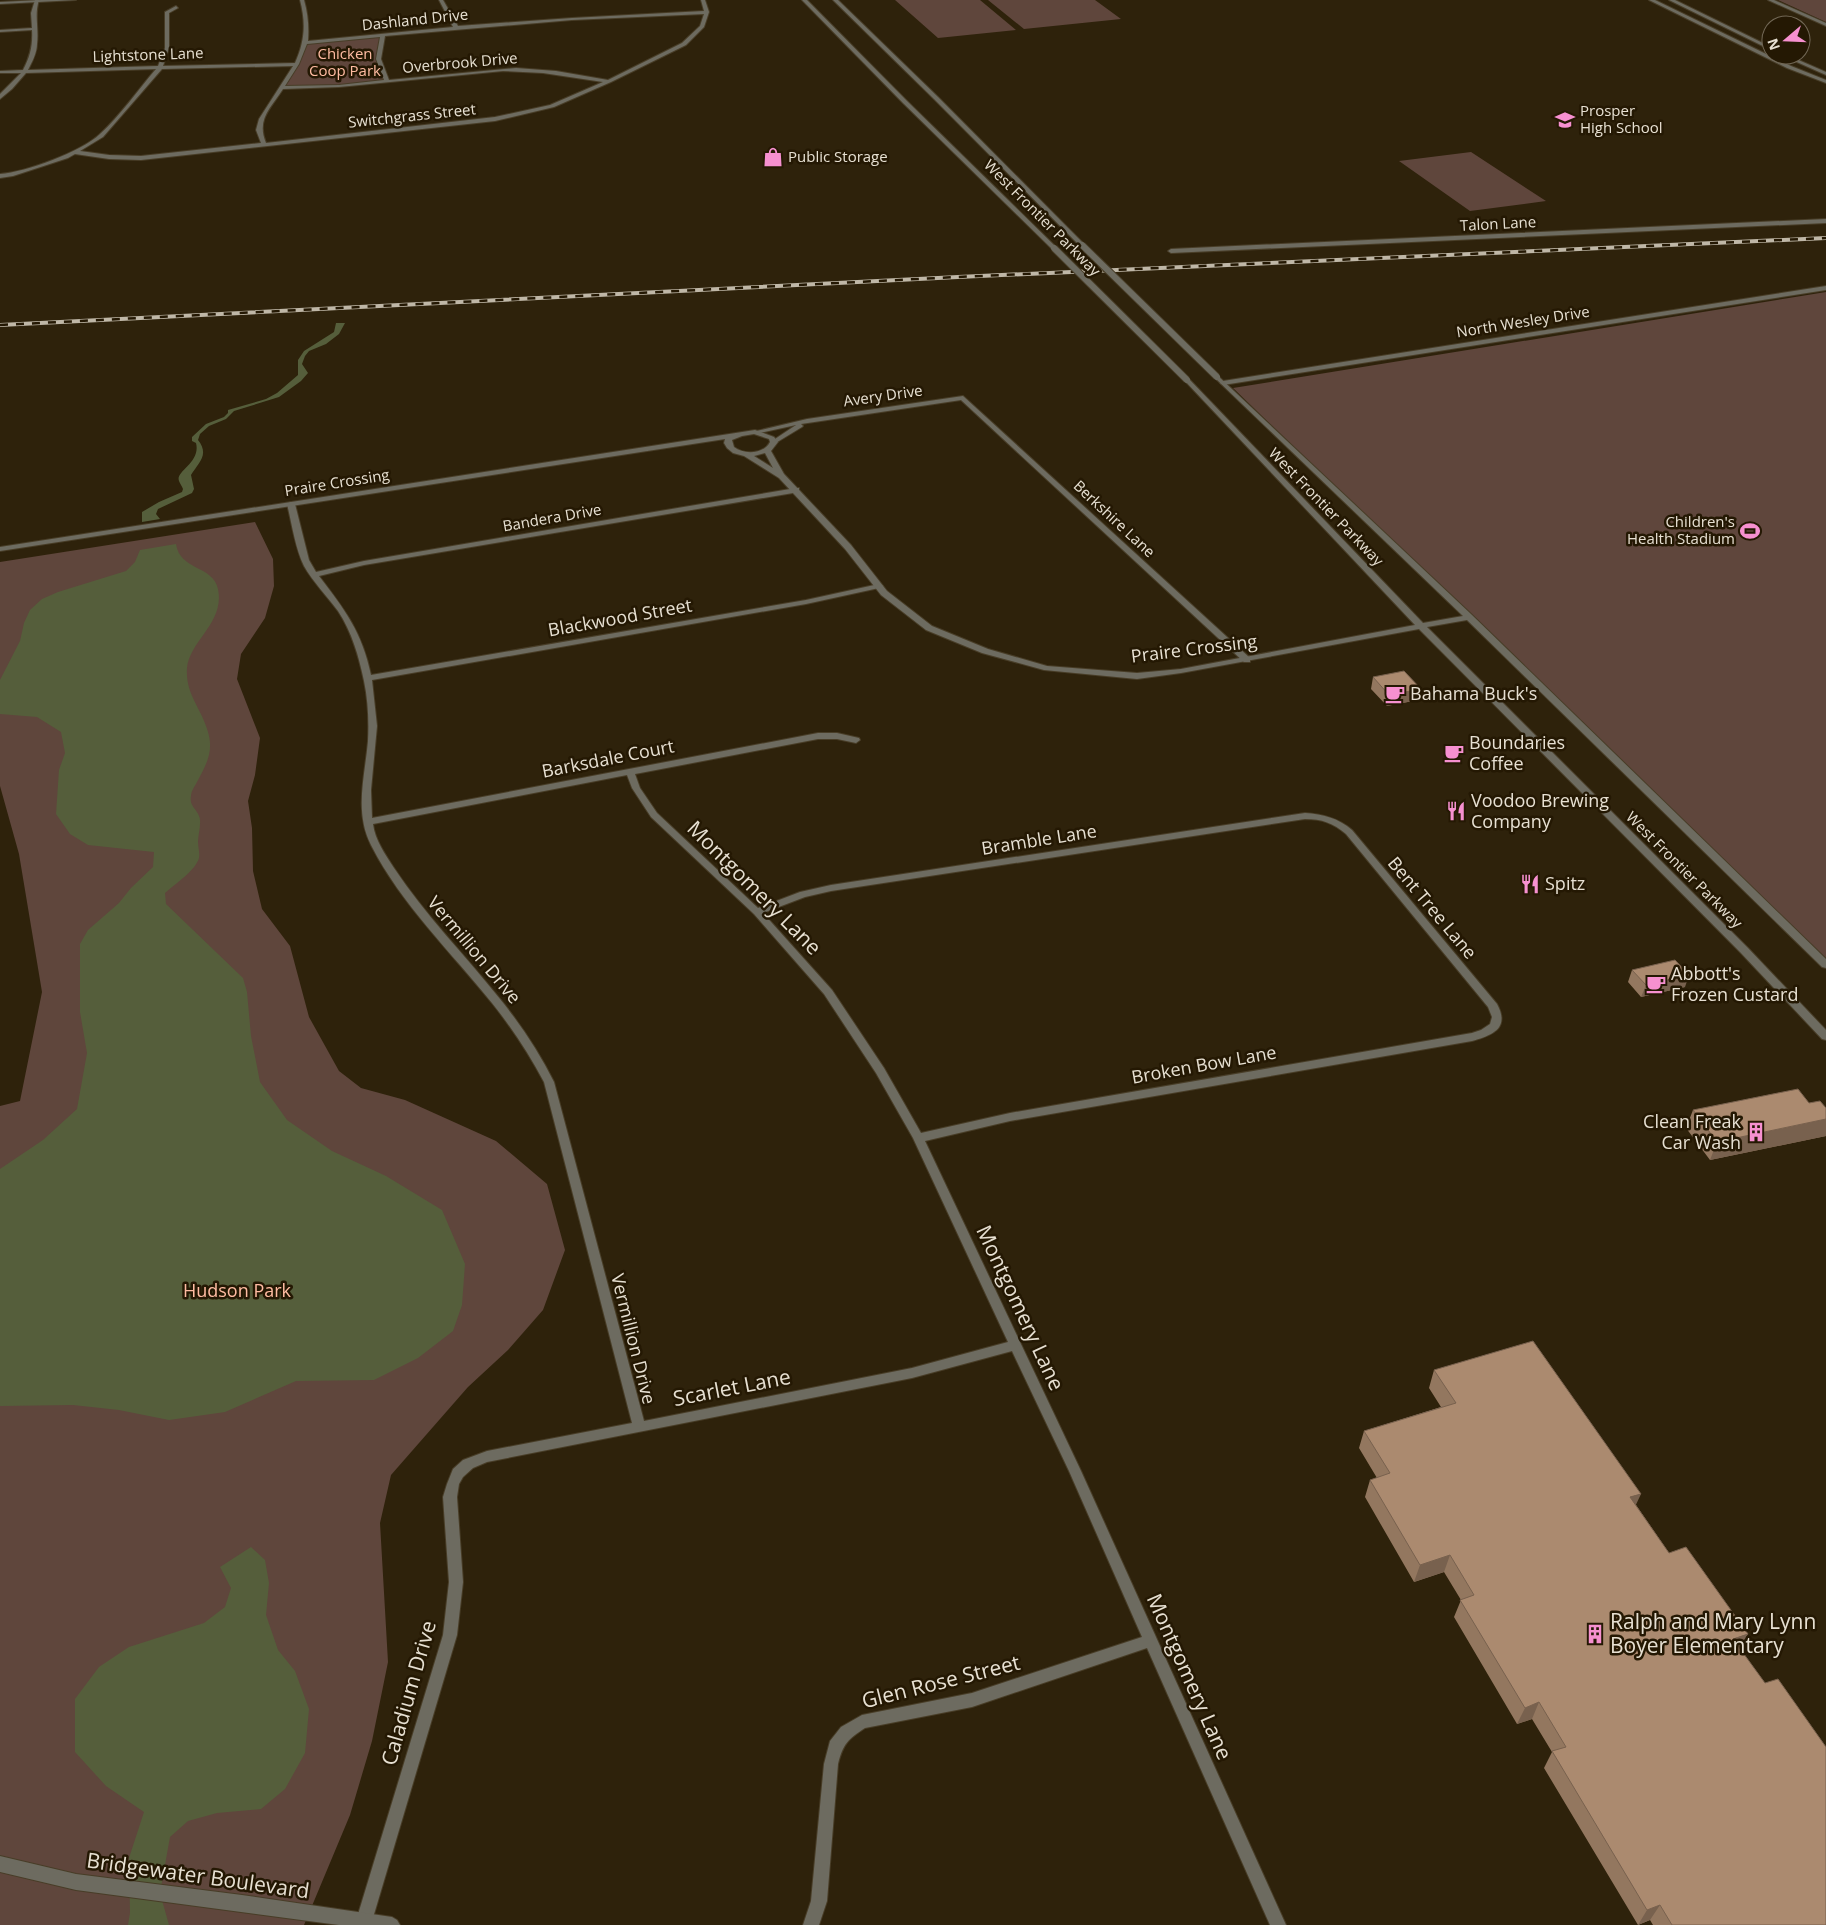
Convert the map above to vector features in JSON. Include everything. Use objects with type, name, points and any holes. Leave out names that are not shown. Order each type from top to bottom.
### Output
[{"type":"street","points":[[0,3],[74,0]]},
{"type":"street","points":[[264,144],[259,128],[264,113],[297,64],[306,43],[307,23],[302,0]]},
{"type":"street","points":[[441,0],[456,28]]},
{"type":"street","points":[[703,0],[707,12]]},
{"type":"street","name":"West Frontier Parkway","points":[[804,0],[1187,380],[1421,626],[1744,950],[1826,1036]]},
{"type":"street","name":"West Frontier Parkway","points":[[835,0],[1217,377],[1469,617],[1826,965]]},
{"type":"street","points":[[1651,0],[1789,67],[1826,82]]},
{"type":"street","points":[[1671,0],[1761,44]]},
{"type":"street","points":[[1770,0],[1826,25]]},
{"type":"street","points":[[0,97],[24,71],[34,49],[32,11],[36,1]]},
{"type":"street","points":[[0,176],[11,175],[57,160],[75,152],[101,136],[160,68],[167,48],[166,12],[176,7]]},
{"type":"street","name":"Dashland Drive","points":[[306,43],[572,19],[707,12]]},
{"type":"street","name":"Switchgrass Street","points":[[75,152],[109,157],[141,158],[494,119],[552,106],[609,82],[684,44],[702,27],[707,12]]},
{"type":"street","points":[[0,31],[33,29]]},
{"type":"street","points":[[383,36],[378,62],[387,81]]},
{"type":"street","name":"Lightstone Lane","points":[[0,72],[297,64]]},
{"type":"street","points":[[1806,65],[1826,74]]},
{"type":"street","name":"Overbrook Drive","points":[[282,88],[339,86],[526,70],[555,72],[609,82]]},
{"type":"street","name":"Talon Lane","points":[[1171,251],[1826,220]]},
{"type":"street","name":"North Wesley Drive","points":[[1223,382],[1826,288]]},
{"type":"street","name":"Avery Drive","points":[[733,436],[807,421],[963,398]]},
{"type":"street","name":"Berkshire Lane","points":[[963,398],[1247,660]]},
{"type":"street","name":"Avery Drive","points":[[774,442],[807,421]]},
{"type":"street","points":[[745,454],[768,450],[774,445],[774,442],[768,435],[755,432]]},
{"type":"street","points":[[728,447],[728,443],[733,436]]},
{"type":"street","name":"Praire Crossing","points":[[0,549],[733,436]]},
{"type":"street","name":"Praire Crossing","points":[[678,445],[728,447],[745,454],[782,476],[848,547],[879,586],[895,602],[929,628],[985,651],[1047,668],[1138,676],[1190,670],[1469,617]]},
{"type":"street","name":"Praire Crossing","points":[[768,450],[782,476]]},
{"type":"street","name":"Bandera Drive","points":[[314,575],[364,563],[796,490]]},
{"type":"street","name":"Vermillion Drive","points":[[290,504],[305,560],[314,575],[342,610],[351,627],[367,678],[371,703],[372,737],[367,822],[377,850],[438,936],[486,989],[521,1033],[539,1059],[550,1082],[638,1427]]},
{"type":"street","name":"Blackwood Street","points":[[367,678],[806,602],[879,586]]},
{"type":"street","name":"Barksdale Court","points":[[367,822],[818,736],[837,736],[856,740]]},
{"type":"street","name":"Montgomery Lane","points":[[630,771],[636,788],[654,815],[757,912],[828,992],[880,1071],[918,1138],[1075,1471],[1278,1925]]},
{"type":"street","name":"Bramble Lane","points":[[757,912],[803,894],[831,888],[1305,816],[1329,818]]},
{"type":"street","name":"Bent Tree Lane","points":[[1329,818],[1340,823],[1349,832],[1492,1006],[1497,1017],[1495,1026]]},
{"type":"street","name":"Broken Bow Lane","points":[[918,1138],[1010,1116],[1472,1037],[1484,1033],[1495,1026]]},
{"type":"street","name":"Scarlet Lane","points":[[458,1473],[468,1464],[487,1457],[912,1373],[1015,1345]]},
{"type":"street","name":"Caladium Drive","points":[[364,1921],[450,1635],[456,1582],[450,1497],[458,1473]]},
{"type":"street","name":"Glen Rose Street","points":[[811,1925],[819,1901],[831,1764],[835,1746],[846,1732],[862,1722],[880,1717],[972,1700],[1150,1641]]},
{"type":"street","name":"Bridgewater Boulevard","points":[[0,1864],[76,1882],[242,1903],[392,1925]]},
{"type":"green space","points":[[895,0],[980,0],[1016,30],[938,38]]},
{"type":"green space","points":[[988,0],[1095,0],[1121,19],[1024,29]]},
{"type":"green space","points":[[1778,0],[1826,0],[1826,22]]},
{"type":"green space","name":"Chicken Coop Park","points":[[383,36],[378,55],[387,81],[339,86],[282,88],[306,43]]},
{"type":"green space","points":[[1471,152],[1546,201],[1470,211],[1399,161]]},
{"type":"green space","points":[[1826,292],[1826,961],[1233,388]]},
{"type":"green space","name":"Hudson Park","points":[[255,522],[273,559],[274,586],[265,618],[241,654],[237,679],[260,738],[255,775],[248,801],[252,828],[253,871],[262,909],[290,946],[309,1017],[339,1071],[361,1088],[405,1100],[496,1141],[547,1184],[565,1250],[543,1310],[508,1350],[468,1387],[391,1475],[380,1523],[388,1662],[372,1741],[350,1815],[304,1925],[0,1925],[0,1106],[20,1101],[42,992],[19,854],[0,786],[0,562]]},
{"type":"shaded area","points":[[336,323],[345,323],[339,334],[326,344],[309,351],[305,356],[302,364],[308,373],[301,381],[279,397],[234,411],[226,419],[209,426],[200,434],[198,440],[203,450],[203,455],[191,475],[194,489],[192,493],[158,509],[156,514],[160,519],[142,522],[142,512],[182,492],[183,489],[179,477],[192,461],[197,450],[196,443],[192,441],[192,437],[206,424],[224,417],[228,410],[266,399],[277,393],[298,375],[298,360],[304,351],[334,332]]},
{"type":"shaded area","points":[[176,544],[179,553],[184,559],[204,571],[215,581],[219,601],[217,612],[189,658],[187,668],[191,694],[210,739],[210,752],[206,764],[191,794],[192,805],[200,819],[199,858],[194,867],[165,893],[166,904],[243,978],[247,992],[251,1036],[260,1082],[287,1120],[332,1151],[386,1176],[442,1210],[465,1264],[462,1305],[453,1331],[418,1358],[374,1380],[296,1381],[225,1412],[169,1420],[119,1410],[73,1405],[0,1406],[0,1169],[43,1140],[77,1109],[87,1053],[80,1012],[80,944],[88,930],[119,903],[131,888],[153,867],[154,852],[88,845],[70,834],[56,814],[59,770],[65,753],[61,732],[37,717],[0,714],[0,680],[20,641],[24,623],[30,610],[42,599],[58,592],[126,571],[135,562],[140,550]]},
{"type":"shaded area","points":[[251,1547],[265,1560],[269,1583],[266,1615],[278,1650],[295,1671],[309,1709],[305,1753],[285,1789],[261,1809],[217,1813],[188,1821],[170,1837],[160,1893],[169,1925],[128,1925],[130,1913],[129,1858],[144,1812],[106,1786],[75,1752],[75,1699],[99,1667],[129,1647],[204,1623],[225,1607],[231,1588],[220,1567]]},
{"type":"building","points":[[1404,671],[1421,689],[1389,695],[1373,677]]},
{"type":"building","points":[[1675,960],[1689,975],[1646,985],[1632,970]]},
{"type":"building","points":[[1798,1089],[1809,1103],[1820,1101],[1826,1108],[1826,1119],[1717,1142],[1693,1110]]},
{"type":"building","name":"Ralph and Mary Lynn Boyer Elementary","points":[[1533,1341],[1641,1494],[1630,1497],[1669,1553],[1686,1547],[1748,1634],[1733,1639],[1765,1683],[1778,1679],[1826,1747],[1826,1925],[1672,1925],[1660,1905],[1647,1910],[1552,1751],[1566,1747],[1539,1702],[1525,1708],[1460,1600],[1474,1595],[1450,1555],[1420,1565],[1370,1480],[1390,1473],[1364,1431],[1456,1403],[1434,1370]]},
{"type":"railway","points":[[0,325],[958,277],[1826,238]]},
{"type":"place","name":"Prosper High School","points":[[1565,120]]},
{"type":"place","name":"Public Storage","points":[[773,157]]},
{"type":"place","name":"Children's Health Stadium","points":[[1750,531]]},
{"type":"place","name":"Bahama Buck's","points":[[1395,694]]},
{"type":"place","name":"Boundaries Coffee","points":[[1454,753]]},
{"type":"place","name":"Voodoo Brewing Company","points":[[1456,811]]},
{"type":"place","name":"Spitz","points":[[1530,884]]},
{"type":"place","name":"Abbott's Frozen Custard","points":[[1656,984]]},
{"type":"place","name":"Clean Freak Car Wash","points":[[1756,1132]]},
{"type":"place","name":"Ralph and Mary Lynn Boyer Elementary","points":[[1595,1634]]}]
